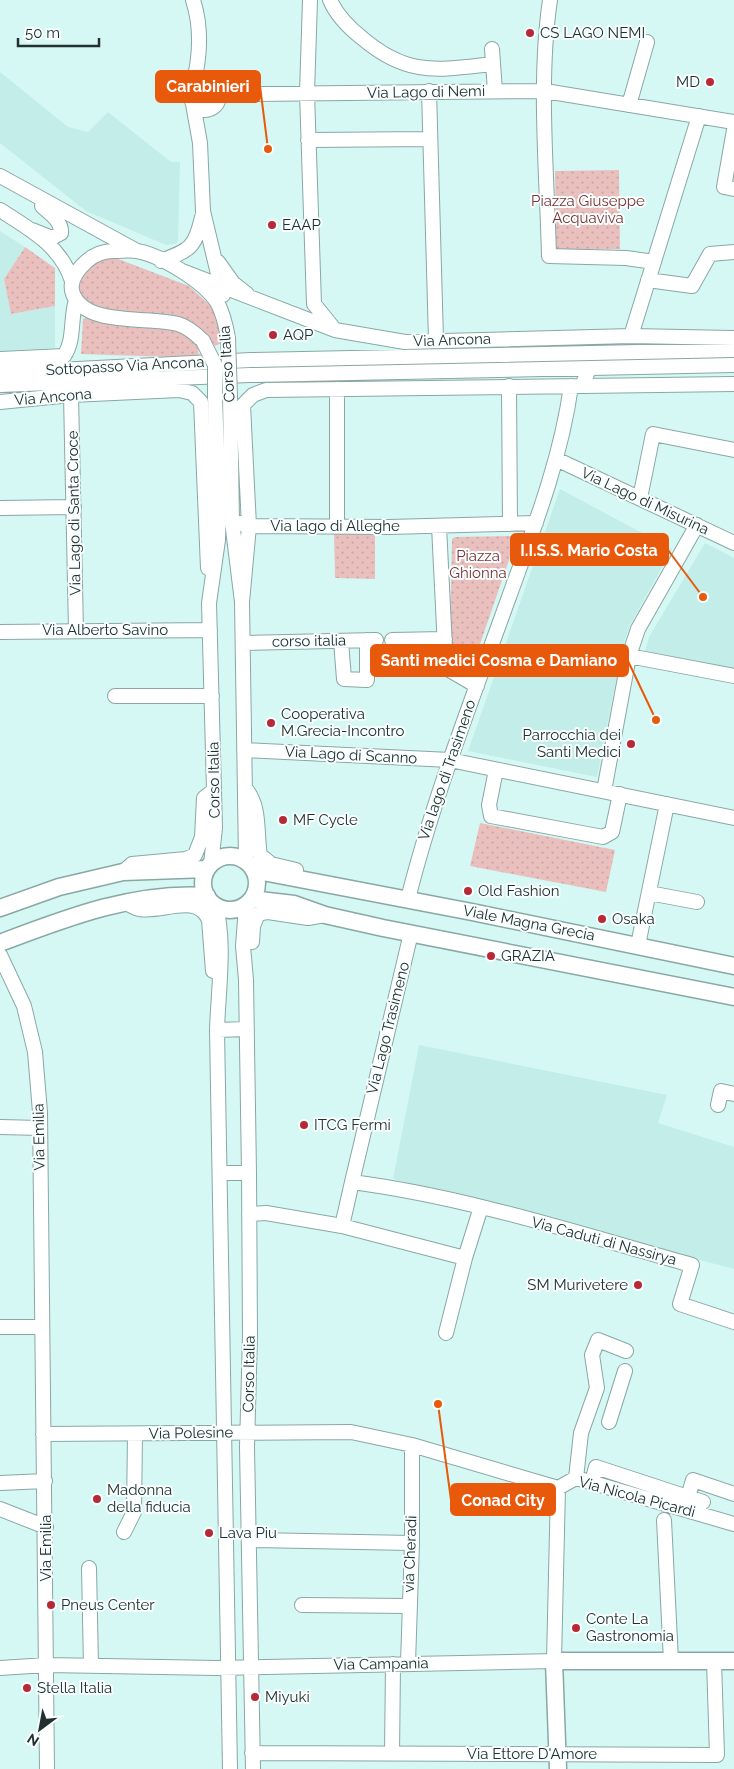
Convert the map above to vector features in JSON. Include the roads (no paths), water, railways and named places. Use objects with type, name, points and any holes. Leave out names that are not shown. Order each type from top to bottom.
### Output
[{"type":"main road","points":[[0,907],[59,887],[123,872],[209,866],[228,856],[253,861],[257,877],[257,889],[252,906]]},
{"type":"main road","name":"Viale Magna Grecia","points":[[253,861],[268,873],[408,899],[734,966]]},
{"type":"main road","points":[[207,903],[204,887],[209,866]]},
{"type":"main road","points":[[0,943],[70,917],[126,903],[184,895],[230,910],[252,906],[297,905],[325,915],[734,997]]},
{"type":"main road","points":[[554,1660],[558,1762]]},
{"type":"main road","name":"Via Campania","points":[[554,1660],[734,1661]]},
{"type":"street","points":[[193,0],[198,14],[199,49],[190,97],[200,143],[203,211],[222,288],[228,338]]},
{"type":"street","points":[[550,0],[547,22],[545,91],[549,256],[626,258],[654,262]]},
{"type":"street","points":[[330,1],[310,3],[307,93],[314,304],[335,330]]},
{"type":"street","name":"Via Lago di Nemi","points":[[330,1],[335,12],[348,27],[382,55],[414,67],[461,67],[493,64]]},
{"type":"street","points":[[629,105],[647,42]]},
{"type":"street","points":[[199,49],[212,84],[219,94],[200,143]]},
{"type":"street","points":[[492,49],[495,91]]},
{"type":"street","points":[[413,92],[414,67]]},
{"type":"street","points":[[192,89],[200,83],[212,84]]},
{"type":"street","name":"Via Lago di Nemi","points":[[212,84],[248,94],[545,91],[734,122]]},
{"type":"street","points":[[429,91],[436,340]]},
{"type":"street","name":"Via Lago di Nemi","points":[[215,105],[248,94]]},
{"type":"street","points":[[193,104],[204,111],[215,105]]},
{"type":"street","points":[[631,336],[699,116]]},
{"type":"street","points":[[734,130],[724,187],[734,188]]},
{"type":"street","points":[[308,140],[430,139]]},
{"type":"street","points":[[0,170],[29,193],[58,221],[62,228],[58,237],[52,238],[32,230]]},
{"type":"street","points":[[0,176],[138,251]]},
{"type":"street","points":[[0,210],[32,230],[61,256],[72,281],[72,291],[76,300],[72,314],[70,347],[64,356],[0,359]]},
{"type":"street","points":[[161,261],[189,249],[197,238],[203,211]]},
{"type":"street","name":"Corso Italia","points":[[72,281],[77,270],[96,254],[109,251],[138,251],[182,271],[206,288],[217,302],[224,318],[228,338],[232,521],[242,602],[245,788],[253,861]]},
{"type":"street","points":[[648,280],[692,286],[710,254],[734,252]]},
{"type":"street","points":[[214,257],[233,283],[258,302]]},
{"type":"street","name":"Via Ancona","points":[[182,271],[258,302],[335,330],[404,342],[585,336],[734,338]]},
{"type":"street","name":"Corso Italia","points":[[76,300],[94,314],[181,325],[194,332],[203,341],[215,365],[219,510],[218,540],[209,603],[215,828],[209,866]]},
{"type":"street","points":[[585,336],[586,354]]},
{"type":"street","name":"Via Ancona","points":[[251,360],[734,350]]},
{"type":"street","name":"Sottopasso Via Ancona","points":[[0,373],[251,360]]},
{"type":"street","name":"Via Ancona","points":[[250,376],[734,366]]},
{"type":"street","points":[[576,386],[589,369]]},
{"type":"street","points":[[482,371],[506,386]]},
{"type":"street","name":"Sottopasso Via Ancona","points":[[0,385],[250,376]]},
{"type":"street","points":[[242,602],[248,526],[243,405],[253,395],[266,390],[734,384]]},
{"type":"street","points":[[506,386],[510,524],[536,523]]},
{"type":"street","name":"Via lago di Trasimeno","points":[[408,899],[421,845],[536,523],[576,386]]},
{"type":"street","points":[[337,389],[337,527]]},
{"type":"street","name":"Via Ancona","points":[[0,402],[71,395],[179,390],[192,393],[201,402],[209,603]]},
{"type":"street","name":"Via Lago di Santa Croce","points":[[71,395],[76,630]]},
{"type":"street","points":[[640,498],[653,434],[734,450]]},
{"type":"street","name":"Via Lago di Misurina","points":[[556,459],[734,543]]},
{"type":"street","points":[[0,508],[74,507]]},
{"type":"street","name":"Via lago di Alleghe","points":[[232,521],[248,526],[337,527],[510,524]]},
{"type":"street","points":[[604,791],[629,656],[638,629],[697,525]]},
{"type":"street","points":[[440,526],[446,668],[477,686]]},
{"type":"street","name":"Via Alberto Savino","points":[[0,632],[210,630]]},
{"type":"street","name":"corso italia","points":[[243,643],[341,640],[371,640],[367,680],[344,679],[341,640]]},
{"type":"street","points":[[392,640],[445,640]]},
{"type":"street","points":[[629,656],[734,676]]},
{"type":"street","points":[[116,696],[212,696]]},
{"type":"street","name":"Via Lago di Scanno","points":[[244,750],[450,760],[667,804]]},
{"type":"street","points":[[496,770],[488,805],[491,816],[603,837],[612,832],[620,794]]},
{"type":"street","points":[[123,872],[132,864],[186,860],[195,855],[202,837],[204,798],[214,790]]},
{"type":"street","points":[[638,945],[667,804],[734,818]]},
{"type":"street","points":[[649,892],[697,902]]},
{"type":"street","name":"Corso Italia","points":[[207,903],[220,920],[217,1030],[230,1769]]},
{"type":"street","name":"Corso Italia","points":[[252,906],[243,951],[246,980],[249,1173],[250,1335],[248,1432],[253,1769]]},
{"type":"street","name":"Via Lago Trasimeno","points":[[352,1182],[411,933]]},
{"type":"street","name":"Via Emilia","points":[[0,955],[24,1006],[35,1052],[40,1128],[48,1769]]},
{"type":"street","points":[[217,1030],[247,1029]]},
{"type":"street","points":[[718,1104],[721,1091],[734,1094]]},
{"type":"street","points":[[0,1127],[40,1128]]},
{"type":"street","points":[[220,1173],[249,1173]]},
{"type":"street","points":[[342,1226],[352,1182]]},
{"type":"street","name":"Via Caduti di Nassirya","points":[[352,1182],[380,1185],[481,1207],[692,1265],[680,1304],[734,1322]]},
{"type":"street","points":[[446,1333],[465,1258],[481,1207]]},
{"type":"street","points":[[248,1214],[266,1213],[342,1226],[465,1258]]},
{"type":"street","points":[[0,1327],[42,1327]]},
{"type":"street","points":[[576,1478],[581,1433],[597,1388],[592,1355],[598,1340],[626,1351]]},
{"type":"street","points":[[609,1422],[625,1371]]},
{"type":"street","points":[[594,1395],[616,1401]]},
{"type":"street","name":"Via Polesine","points":[[43,1434],[248,1432]]},
{"type":"street","name":"Via Nicola Picardi","points":[[248,1432],[351,1432],[412,1445],[558,1488],[576,1478],[734,1524]]},
{"type":"street","name":"Via Polesine","points":[[124,1532],[134,1512],[134,1434]]},
{"type":"street","name":"via Cheradi","points":[[408,1664],[412,1543],[412,1445]]},
{"type":"street","points":[[592,1482],[596,1467],[703,1502]]},
{"type":"street","points":[[688,1497],[693,1480],[734,1494]]},
{"type":"street","points":[[0,1483],[45,1481]]},
{"type":"street","points":[[554,1660],[558,1488]]},
{"type":"street","points":[[0,1508],[46,1527]]},
{"type":"street","points":[[664,1520],[672,1661]]},
{"type":"street","points":[[249,1540],[412,1543]]},
{"type":"street","points":[[89,1568],[91,1666]]},
{"type":"street","points":[[302,1605],[409,1606]]},
{"type":"street","name":"Via Campania","points":[[0,1668],[47,1665],[229,1667],[554,1660]]},
{"type":"street","name":"Via Ettore D'Amore","points":[[252,1753],[392,1754],[558,1762],[717,1755],[714,1661]]},
{"type":"street","points":[[392,1754],[393,1664]]},
{"type":"place","name":"CS LAGO NEMI","points":[[530,33]]},
{"type":"place","name":"MD","points":[[710,82]]},
{"type":"place","name":"Carabinieri","points":[[268,149]]},
{"type":"place","name":"EAAP","points":[[272,225]]},
{"type":"place","name":"AQP","points":[[273,335]]},
{"type":"place","name":"I.I.S.S. Mario Costa","points":[[703,597]]},
{"type":"place","name":"Santi medici Cosma e Damiano","points":[[656,720]]},
{"type":"place","name":"Cooperativa M.Grecia-Incontro","points":[[271,723]]},
{"type":"place","name":"Parrocchia dei Santi Medici","points":[[631,744]]},
{"type":"place","name":"MF Cycle","points":[[283,820]]},
{"type":"place","name":"Old Fashion","points":[[468,891]]},
{"type":"place","name":"Osaka","points":[[602,919]]},
{"type":"place","name":"GRAZIA","points":[[491,956]]},
{"type":"place","name":"ITCG Fermi","points":[[304,1125]]},
{"type":"place","name":"SM Murivetere","points":[[638,1285]]},
{"type":"place","name":"Conad City","points":[[438,1404]]},
{"type":"place","name":"Madonna della fiducia","points":[[97,1499]]},
{"type":"place","name":"Lava Piu","points":[[209,1533]]},
{"type":"place","name":"Pneus Center","points":[[51,1605]]},
{"type":"place","name":"Conte La Gastronomia","points":[[576,1628]]},
{"type":"place","name":"Stella Italia","points":[[27,1688]]},
{"type":"place","name":"Miyuki","points":[[255,1697]]},
{"type":"park label","name":"Piazza Giuseppe Acquaviva","points":[[588,210]]},
{"type":"park label","name":"Piazza Ghionna","points":[[478,564]]}]
